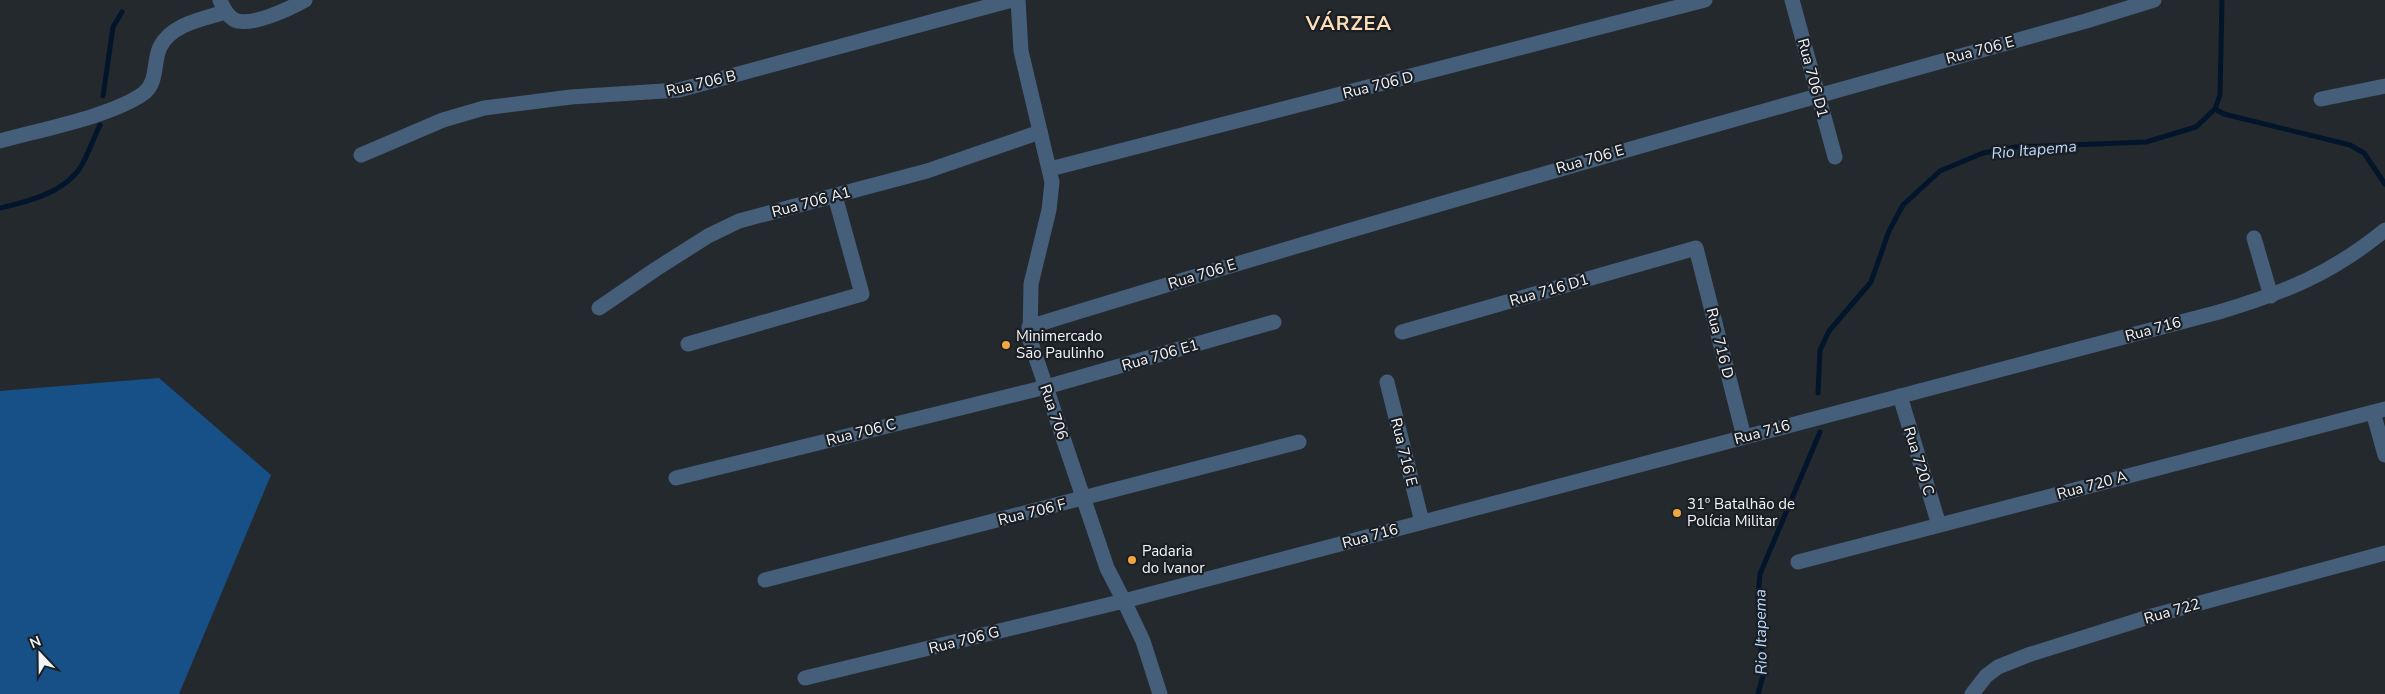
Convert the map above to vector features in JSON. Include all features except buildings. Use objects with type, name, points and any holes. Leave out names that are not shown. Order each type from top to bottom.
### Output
[{"type":"street","points":[[0,140],[97,114],[120,106],[144,93],[152,85],[160,47],[169,35],[222,6],[234,20],[243,23],[276,13],[305,0]]},
{"type":"street","name":"Rua 706 B","points":[[361,155],[443,120],[484,108],[552,99],[679,90],[1012,0]]},
{"type":"street","name":"Rua 706","points":[[1018,0],[1021,51],[1050,169],[1051,196],[1031,284],[1029,327],[1034,352],[1107,568],[1143,641],[1160,694]]},
{"type":"street","name":"Rua 706 D","points":[[1050,169],[1705,0]]},
{"type":"street","name":"Rua 706 D1","points":[[1792,0],[1835,157]]},
{"type":"street","name":"Rua 706 E","points":[[1029,327],[1288,247],[1818,95],[2086,21],[2154,0]]},
{"type":"street","points":[[2321,99],[2385,86]]},
{"type":"street","name":"Rua 706 A1","points":[[599,308],[656,268],[723,228],[739,221],[927,171],[1040,132]]},
{"type":"street","points":[[688,344],[862,294],[835,196]]},
{"type":"street","name":"Rua 716","points":[[1124,601],[2219,312],[2299,286],[2336,266],[2385,230]]},
{"type":"street","points":[[2254,238],[2270,296]]},
{"type":"street","name":"Rua 716 D1","points":[[1402,332],[1696,248]]},
{"type":"street","name":"Rua 716 D","points":[[1696,248],[1744,437]]},
{"type":"street","name":"Rua 706 E1","points":[[1046,387],[1274,322]]},
{"type":"street","name":"Rua 716 E","points":[[1387,382],[1422,522]]},
{"type":"street","name":"Rua 706 C","points":[[676,478],[1046,387]]},
{"type":"street","name":"Rua 720 C","points":[[1900,396],[1939,525]]},
{"type":"street","points":[[2379,410],[2385,454]]},
{"type":"street","name":"Rua 720 A","points":[[1798,562],[2379,410]]},
{"type":"street","name":"Rua 706 F","points":[[764,580],[1299,442]]},
{"type":"street","name":"Rua 722","points":[[1972,694],[1986,676],[1998,668],[2028,655],[2152,616],[2385,553]]},
{"type":"street","name":"Rua 706 G","points":[[805,678],[1124,601]]},
{"type":"shaded area","points":[[159,378],[271,475],[179,694],[0,694],[0,391]]},
{"type":"waterway","name":"Rio Itapema","points":[[1818,393],[1820,350],[1829,331],[1871,282],[1889,231],[1903,205],[1940,171],[1983,153],[2016,147],[2146,142],[2196,127],[2215,109],[2220,95],[2222,0]]},
{"type":"waterway","points":[[103,96],[113,27],[122,12]]},
{"type":"waterway","points":[[2215,109],[2224,114],[2350,145],[2364,153],[2385,184]]},
{"type":"waterway","points":[[0,208],[44,195],[73,177],[86,158],[100,125]]},
{"type":"waterway","name":"Rio Itapema","points":[[1758,694],[1763,676],[1758,597],[1760,574],[1820,432]]},
{"type":"place","name":"Minimercado São Paulinho","points":[[1006,345]]},
{"type":"place","name":"31º Batalhão de Polícia Militar","points":[[1677,513]]},
{"type":"place","name":"Padaria do Ivanor","points":[[1132,560]]},
{"type":"district","name":"VÁRZEA","points":[[1349,23]]}]
